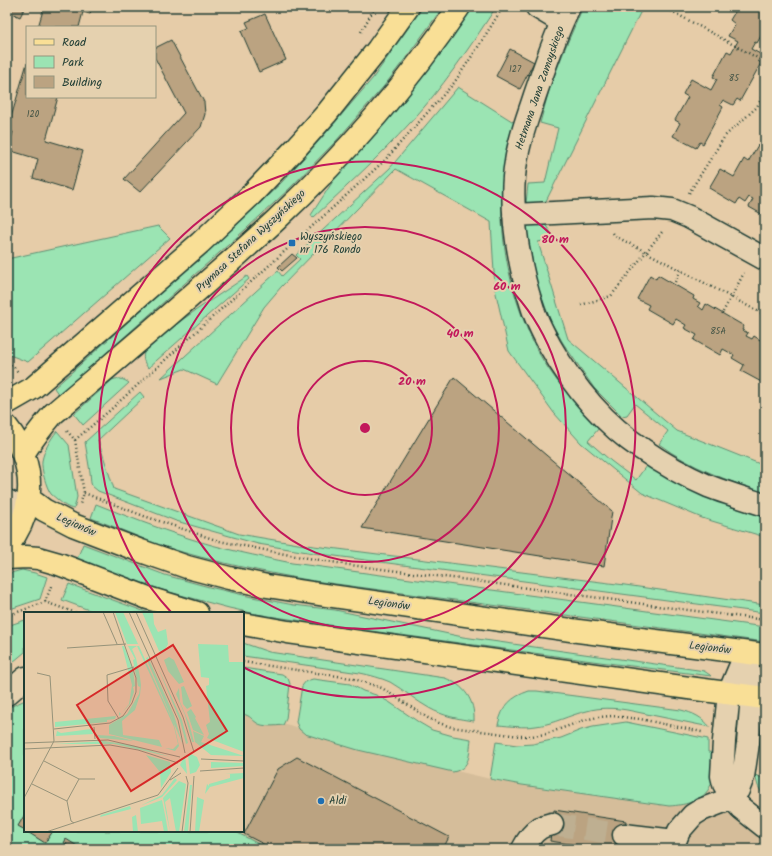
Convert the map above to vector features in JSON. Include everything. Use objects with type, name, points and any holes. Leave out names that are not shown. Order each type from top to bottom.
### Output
[{"type":"main road","points":[[7,403],[33,388],[200,243],[242,204],[282,163],[327,113],[378,49],[408,7]]},
{"type":"main road","name":"Prymasa Stefana Wyszyńskiego","points":[[23,454],[33,438],[53,414],[244,250],[278,219],[321,175],[361,132],[404,81],[459,7]]},
{"type":"main road","points":[[7,427],[23,454],[29,487],[21,503],[21,525],[7,547]]},
{"type":"main road","name":"Legionów","points":[[21,503],[44,510],[73,525],[141,552],[187,567],[229,578],[325,595],[578,631],[756,654]]},
{"type":"main road","points":[[7,558],[26,557],[47,560],[148,598],[194,612]]},
{"type":"main road","points":[[244,624],[288,632],[758,697]]},
{"type":"street","points":[[537,7],[566,14]]},
{"type":"street","name":"Hetmana Jana Zamoyskiego","points":[[566,14],[520,139],[515,164],[514,215],[517,246],[532,307],[543,333],[558,360],[575,385],[616,429],[641,449],[708,486],[765,505]]},
{"type":"street","points":[[514,215],[653,208],[664,209],[689,216],[760,257]]},
{"type":"street","points":[[756,654],[729,693],[722,776],[724,784],[732,798],[741,808],[765,827]]},
{"type":"street","points":[[624,835],[675,845],[680,831],[693,815],[701,810],[732,798],[738,790],[743,777],[748,743],[758,697],[756,654]]},
{"type":"street","points":[[7,694],[24,679]]},
{"type":"street","points":[[523,849],[537,830],[552,824]]},
{"type":"path","points":[[75,440],[133,390],[384,161],[454,83],[502,7]]},
{"type":"path","points":[[664,7],[765,62]]},
{"type":"path","points":[[604,210],[615,236],[765,315]]},
{"type":"path","points":[[723,312],[731,297],[760,257]]},
{"type":"path","points":[[675,282],[681,270]]},
{"type":"path","points":[[7,364],[13,366],[19,373]]},
{"type":"path","points":[[66,430],[75,440],[84,493],[79,507]]},
{"type":"path","points":[[84,493],[144,516],[219,541],[290,555],[350,565],[765,620]]},
{"type":"path","points":[[46,602],[53,580]]},
{"type":"path","points":[[7,616],[46,602],[73,612]]},
{"type":"path","points":[[244,662],[351,678],[367,682],[382,688],[428,718],[451,727],[519,736],[532,736],[546,734],[585,720],[612,716],[647,720],[701,731],[707,735]]},
{"type":"shaded area","points":[[244,710],[363,749],[499,781],[669,806],[689,803],[702,797],[709,790],[765,815],[765,849],[242,849],[210,832],[244,832]]},
{"type":"green space","points":[[423,7],[443,7],[384,86],[336,141],[290,188],[246,229],[59,395],[54,388],[241,221],[282,182],[373,78]]},
{"type":"green space","points":[[476,7],[496,7],[444,82],[425,106],[398,135],[313,218],[311,215],[337,175],[417,81],[470,10]]},
{"type":"green space","points":[[583,7],[643,7],[544,205],[526,204],[528,184],[545,183],[558,128],[540,123],[550,87]]},
{"type":"green space","points":[[458,87],[515,123],[506,155],[502,204],[503,230],[511,280],[527,328],[543,361],[565,391],[599,428],[588,441],[636,480],[646,466],[681,485],[765,517],[765,537],[702,518],[642,493],[581,443],[554,413],[509,351],[495,289],[491,222],[396,169],[281,287],[264,307],[217,384],[184,369],[161,378],[278,271],[282,276],[300,259],[296,255],[390,168]]},
{"type":"green space","points":[[543,223],[555,239],[538,242],[568,339],[677,431],[765,466],[765,494],[710,473],[671,452],[659,444],[668,431],[635,404],[627,415],[622,416],[594,388],[563,343],[551,322],[536,282],[527,227],[530,224]]},
{"type":"green space","points":[[158,226],[170,238],[28,362],[7,354],[7,259]]},
{"type":"green space","points":[[247,276],[249,279],[148,368],[143,357],[145,350],[149,346],[182,320]]},
{"type":"green space","points":[[115,379],[129,383],[83,425],[74,414]]},
{"type":"green space","points":[[140,392],[144,397],[98,440],[114,489],[239,534],[298,544],[625,585],[765,605],[765,613],[320,554],[258,544],[176,521],[98,491],[92,486],[91,483],[85,442]]},
{"type":"green space","points":[[57,431],[69,445],[77,497],[74,509],[65,506],[51,494],[47,487],[43,473],[42,461],[44,453]]},
{"type":"green space","points":[[96,504],[188,538],[266,558],[292,563],[765,627],[765,642],[314,581],[257,570],[220,562],[165,547],[91,518]]},
{"type":"green space","points":[[83,544],[165,575],[252,597],[294,605],[335,610],[463,637],[704,671],[711,676],[349,628],[256,614],[162,590],[77,559]]},
{"type":"green space","points":[[22,570],[47,577],[40,599],[7,610],[7,574]]},
{"type":"green space","points":[[69,584],[146,612],[94,612],[62,600]]},
{"type":"green space","points":[[24,620],[24,653],[7,667],[7,626]]},
{"type":"green space","points":[[244,643],[269,652],[445,678],[458,685],[467,694],[473,706],[474,721],[451,717],[434,711],[390,682],[360,673],[244,656]]},
{"type":"green space","points":[[244,668],[282,674],[288,678],[290,684],[286,719],[283,725],[262,725],[244,714]]},
{"type":"green space","points":[[313,679],[350,684],[389,702],[432,730],[471,739],[466,764],[459,770],[453,772],[358,750],[305,734],[299,729],[296,722],[302,686],[306,681]]},
{"type":"green space","points":[[529,691],[681,710],[697,716],[710,727],[627,710],[607,708],[592,710],[536,726],[522,727],[498,725],[502,713],[508,703],[517,696]]},
{"type":"green space","points":[[24,701],[24,832],[236,832],[268,849],[7,849],[7,710]]},
{"type":"green space","points":[[626,722],[708,739],[708,752],[717,753],[713,778],[706,793],[695,801],[669,806],[490,779],[496,742],[517,745],[533,744],[561,738],[593,727]]},
{"type":"green space","points":[[755,775],[765,779],[765,799],[758,786]]},
{"type":"building","points":[[7,7],[25,7],[20,17],[7,11]]},
{"type":"building","points":[[44,7],[92,7],[90,14],[83,12],[79,26],[38,26]]},
{"type":"building","points":[[336,7],[345,7],[343,11]]},
{"type":"building","points":[[738,7],[765,7],[765,29],[757,43],[755,42],[751,49],[762,55],[758,61],[761,63],[740,101],[737,99],[733,105],[723,100],[720,105],[723,107],[703,144],[700,142],[696,148],[673,136],[680,123],[675,120],[688,97],[683,94],[691,79],[711,90],[717,79],[713,77],[727,51],[731,53],[738,41],[728,36],[735,24],[730,20]]},
{"type":"building","points":[[265,14],[286,60],[259,72],[241,31],[249,28],[246,22]]},
{"type":"building","points":[[171,40],[204,102],[205,114],[201,127],[140,192],[124,179],[184,113],[156,60],[156,48]]},
{"type":"building","points":[[510,49],[534,62],[520,89],[496,76]]},
{"type":"building","points":[[26,66],[26,98],[58,98],[46,140],[83,151],[72,190],[33,178],[38,159],[8,150],[13,132],[7,131]]},
{"type":"building","points":[[758,145],[765,149],[765,216],[749,207],[753,199],[749,197],[745,203],[739,199],[736,204],[709,188],[720,169],[734,177],[744,159],[748,162]]},
{"type":"building","points":[[292,254],[297,258],[282,271],[278,267]]},
{"type":"building","points":[[650,275],[656,279],[658,275],[694,296],[693,299],[700,303],[698,306],[703,310],[706,304],[744,326],[742,330],[748,333],[746,336],[752,339],[754,336],[765,343],[765,384],[741,371],[744,365],[732,358],[734,355],[723,349],[720,355],[694,340],[697,335],[684,328],[686,325],[676,319],[673,324],[647,309],[649,305],[637,299]]},
{"type":"building","points":[[454,377],[612,511],[604,566],[362,528]]},
{"type":"building","name":"Aldi","points":[[297,757],[449,837],[443,849],[273,849],[244,834],[278,769]]},
{"type":"building","points":[[554,810],[626,821],[622,849],[582,849],[582,846],[550,841]]},
{"type":"building","points":[[24,816],[24,829],[18,826]]},
{"type":"building","points":[[28,832],[52,832],[45,843]]},
{"type":"building","points":[[66,839],[82,849],[64,849],[67,844],[64,843]]},
{"type":"tunnel","points":[[552,824],[624,835]]},
{"type":"place","name":"Wyszyńskiego nr 176 Rondo","points":[[292,243]]},
{"type":"place","name":"Aldi","points":[[321,801]]}]
